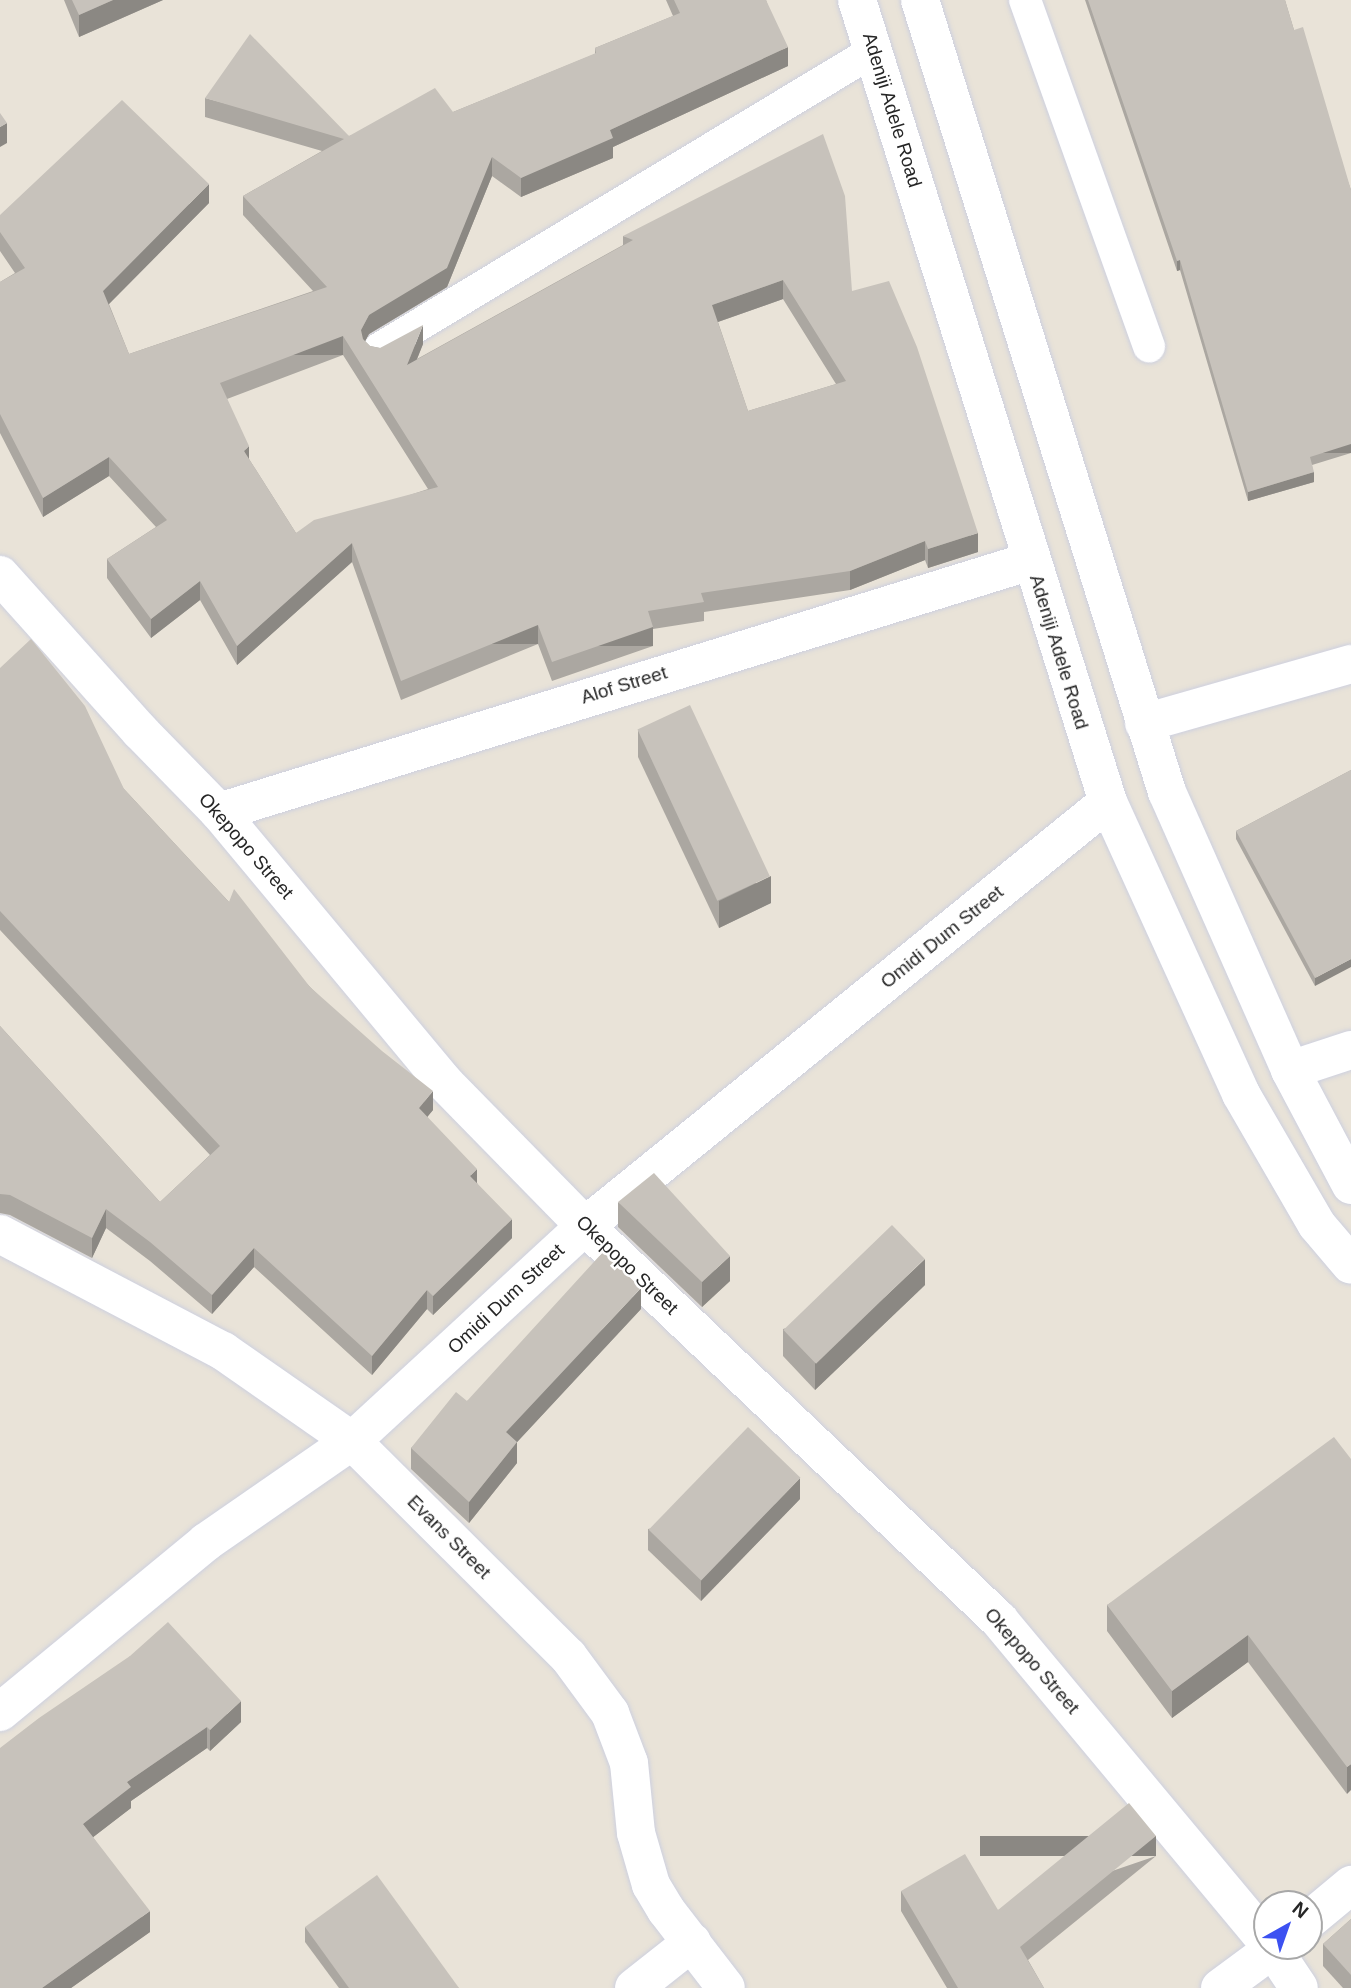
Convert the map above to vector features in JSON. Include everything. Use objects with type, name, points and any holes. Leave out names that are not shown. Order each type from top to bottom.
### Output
[{"type":"street","name":"Adeniji Adele Road","points":[[857,0],[875,50],[1031,561],[1108,802],[1241,1094],[1317,1225],[1351,1265]]},
{"type":"street","points":[[920,0],[1167,792],[1290,1070],[1351,1185]]},
{"type":"street","name":"Alof Street","points":[[219,812],[1031,561]]},
{"type":"street","name":"Okepopo Street","points":[[0,576],[140,731],[219,812],[443,1082],[585,1226],[999,1620],[1253,1923]]},
{"type":"street","points":[[1144,723],[1351,664]]},
{"type":"street","name":"Omidi Dum Street","points":[[0,1712],[206,1542],[352,1441],[585,1226],[1108,802]]},
{"type":"street","points":[[1290,1070],[1351,1050]]},
{"type":"street","name":"Evans Street","points":[[0,1234],[223,1351],[352,1441],[568,1656],[610,1713],[629,1763],[636,1833],[651,1885],[666,1910],[726,1988]]},
{"type":"street","points":[[1323,1908],[1351,1885]]},
{"type":"street","points":[[634,1988],[692,1942]]},
{"type":"street","points":[[1220,1988],[1255,1960]]},
{"type":"street","name":"Okepopo Street","points":[[1281,1960],[1299,1988]]},
{"type":"lane","points":[[1025,0],[1149,347]]},
{"type":"lane","points":[[379,349],[875,50]]},
{"type":"building","points":[[72,0],[113,0],[79,15]]},
{"type":"building","points":[[674,0],[766,0],[788,47],[610,130],[613,138],[521,178],[492,157],[447,268],[369,315],[361,330],[363,339],[370,346],[380,348],[423,325],[407,365],[633,240],[623,236],[823,134],[845,196],[852,291],[889,281],[917,347],[978,533],[928,549],[925,541],[850,571],[701,593],[704,602],[648,611],[653,627],[552,662],[538,625],[401,681],[352,543],[237,646],[200,581],[151,619],[107,559],[167,520],[109,457],[43,498],[0,414],[0,282],[25,268],[0,232],[0,215],[122,100],[209,184],[103,291],[129,354],[327,287],[243,196],[344,139],[205,98],[250,34],[349,136],[435,88],[453,112],[596,53],[595,48],[680,13]],"holes":[[[783,280],[846,381],[748,411],[712,305]],[[343,336],[438,487],[314,520],[296,533],[244,451],[249,446],[220,383]]]},
{"type":"building","points":[[1088,0],[1285,0],[1294,30],[1303,27],[1351,190],[1351,444],[1310,457],[1314,472],[1248,492],[1180,260],[1177,261]]},
{"type":"building","points":[[0,113],[7,123],[0,127]]},
{"type":"building","points":[[31,639],[85,706],[124,789],[229,902],[234,889],[310,987],[382,1051],[433,1091],[419,1108],[477,1169],[470,1176],[512,1219],[433,1296],[427,1290],[372,1356],[254,1248],[212,1295],[106,1209],[92,1238],[10,1195],[0,1194],[0,1026],[160,1202],[220,1146],[0,911],[0,668]]},
{"type":"building","points":[[690,705],[770,876],[717,901],[637,730]]},
{"type":"building","points":[[1351,770],[1351,959],[1315,978],[1236,831]]},
{"type":"building","points":[[654,1173],[730,1256],[702,1282],[618,1202]]},
{"type":"building","points":[[892,1225],[925,1259],[816,1364],[783,1330]]},
{"type":"building","points":[[603,1252],[641,1288],[506,1432],[517,1442],[469,1502],[411,1448],[456,1392],[467,1401]]},
{"type":"building","points":[[748,1427],[801,1478],[701,1581],[649,1530]]},
{"type":"building","points":[[1334,1437],[1351,1459],[1351,1764],[1347,1767],[1248,1635],[1172,1691],[1107,1605]]},
{"type":"building","points":[[168,1622],[241,1701],[210,1730],[207,1727],[127,1782],[131,1787],[83,1824],[150,1911],[42,1988],[0,1988],[0,1748],[130,1656]]},
{"type":"building","points":[[1129,1803],[1156,1836],[1020,1947],[1044,1988],[958,1988],[901,1891],[965,1854],[998,1910]]},
{"type":"building","points":[[377,1875],[459,1988],[349,1988],[305,1927]]},
{"type":"building","points":[[1351,1919],[1351,1975],[1323,1944]]}]
